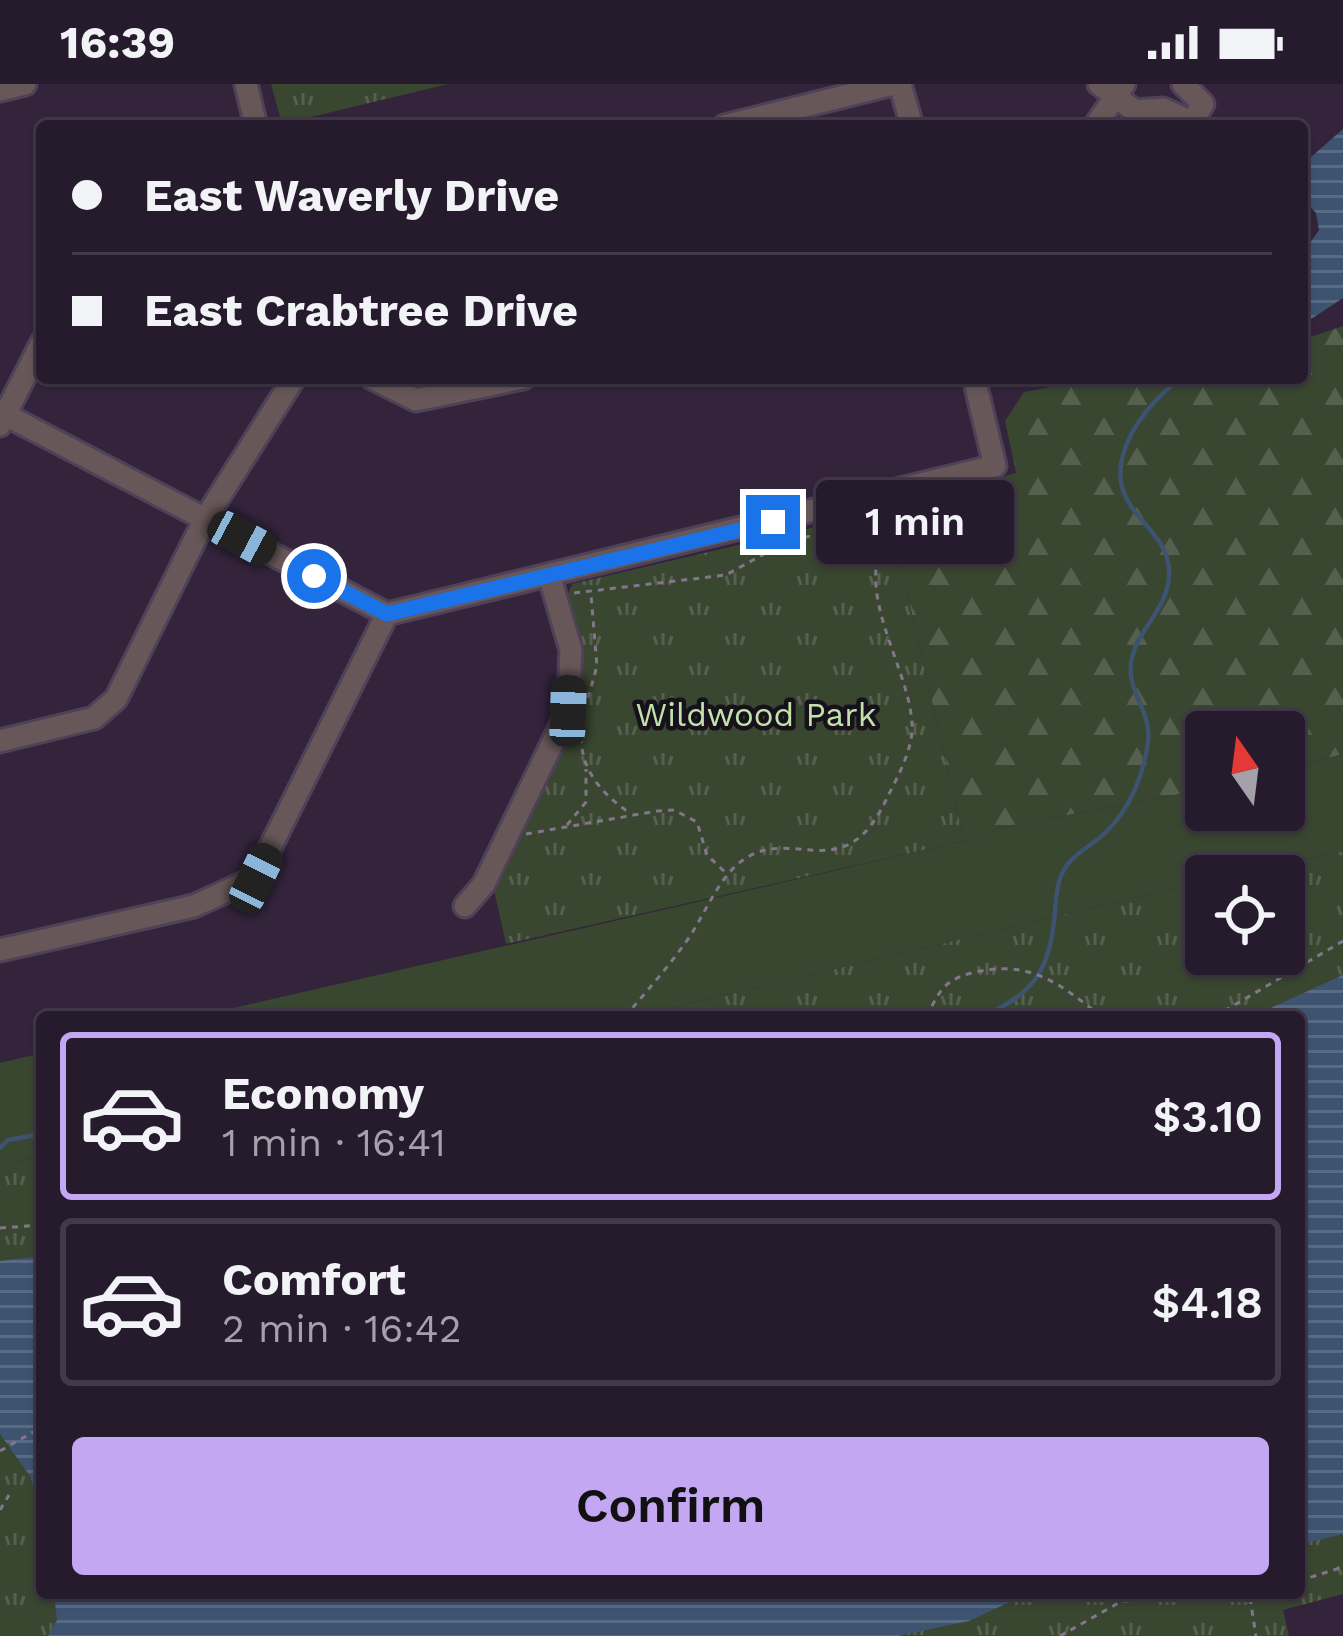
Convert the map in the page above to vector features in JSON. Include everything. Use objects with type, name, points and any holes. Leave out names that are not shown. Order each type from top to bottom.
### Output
[{"type":"street","points":[[0,90],[25,84]]},
{"type":"street","points":[[246,84],[255,120]]},
{"type":"street","points":[[749,120],[897,84],[910,120]]},
{"type":"street","points":[[1183,84],[1203,104],[1193,120]]},
{"type":"street","points":[[1098,120],[1113,87],[1135,111],[1155,108],[1187,120]]},
{"type":"street","points":[[36,353],[2,417],[387,614],[552,586],[995,466],[975,384]]},
{"type":"street","points":[[0,741],[94,718],[116,699],[206,519],[290,384]]},
{"type":"street","points":[[384,384],[416,400],[494,384]]},
{"type":"street","points":[[465,906],[484,884],[568,711],[571,650],[552,586]]},
{"type":"street","points":[[0,950],[194,906],[256,878],[387,614]]},
{"type":"path","points":[[630,1011],[686,944],[728,875],[756,852],[821,854],[842,848],[871,824],[912,739],[912,723],[876,593],[885,545],[898,520],[976,492],[980,485]]},
{"type":"path","points":[[552,586],[591,593],[636,582],[726,575],[784,544],[829,531],[865,534],[885,545]]},
{"type":"path","points":[[566,826],[586,802],[580,730],[597,666],[591,593]]},
{"type":"path","points":[[586,767],[602,793],[631,814]]},
{"type":"path","points":[[506,837],[674,810],[691,815],[707,855],[728,875]]},
{"type":"path","points":[[1224,1011],[1343,941]]},
{"type":"path","points":[[929,1011],[949,979],[1013,964],[1040,973],[1093,1010]]},
{"type":"path","points":[[0,1228],[36,1225]]},
{"type":"path","points":[[0,1451],[36,1430]]},
{"type":"path","points":[[0,1510],[9,1495]]},
{"type":"path","points":[[1305,1579],[1343,1567]]},
{"type":"path","points":[[1060,1636],[1122,1601],[1173,1599]]},
{"type":"path","points":[[1250,1599],[1256,1636]]},
{"type":"green space","points":[[271,84],[448,84],[299,120],[281,120]]},
{"type":"green space","points":[[1343,326],[1343,754],[1305,764],[1305,711],[1185,711],[1185,793],[998,828],[964,841],[888,510],[1016,473],[1005,421],[1024,392],[1066,384],[1308,384],[1308,338]]},
{"type":"green space","name":"Wildwood Park","points":[[888,510],[964,841],[506,944],[493,885],[575,713],[565,602],[572,584]]},
{"type":"green space","points":[[1343,754],[1343,851],[1305,859],[1305,855],[1185,855],[1185,886],[658,1011],[220,1011],[964,841],[998,828],[1185,793],[1185,831],[1305,831],[1305,764]]},
{"type":"green space","points":[[1343,851],[1343,1594],[1283,1610],[1289,1636],[0,1636],[0,1166],[36,1157],[36,1599],[1305,1599],[1305,1011],[658,1011],[1185,886],[1185,975],[1305,975],[1305,859]]},
{"type":"green space","points":[[36,1054],[36,1157],[0,1166],[0,1063]]},
{"type":"water","points":[[1343,129],[1343,298],[1308,321],[1308,246],[1319,230],[1316,213],[1308,204],[1308,160]]},
{"type":"water","points":[[1343,975],[1343,1534],[1305,1544],[1305,1011],[1264,1011]]},
{"type":"water","points":[[36,1257],[36,1496],[30,1476],[0,1434],[0,1261]]},
{"type":"water","points":[[55,1599],[1016,1599],[969,1621],[898,1636],[48,1636],[57,1620]]},
{"type":"waterway","points":[[994,1011],[1025,991],[1042,969],[1065,869],[1115,823],[1143,766],[1148,731],[1131,663],[1164,596],[1169,571],[1163,548],[1124,493],[1122,460],[1146,412],[1175,384]]},
{"type":"waterway","points":[[0,1148],[8,1140],[36,1135]]},
{"type":"route","points":[[314,576],[387,614],[773,522]]}]
